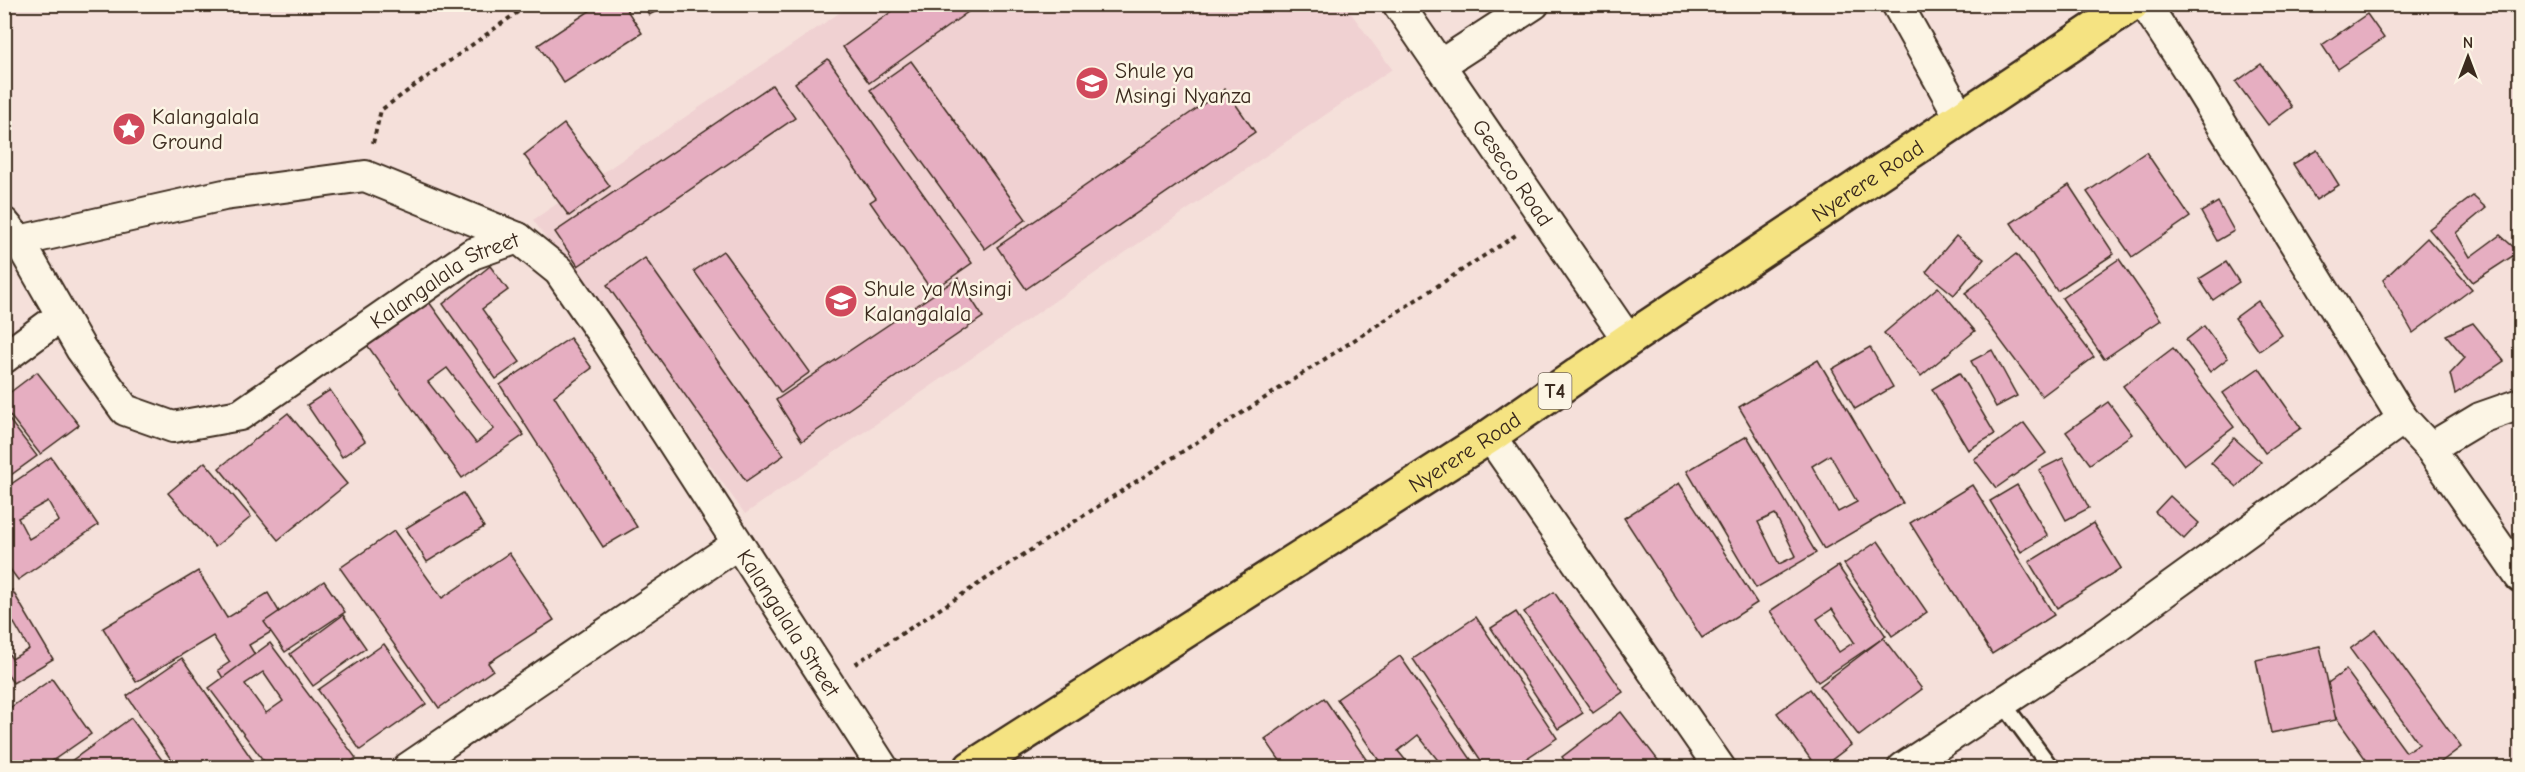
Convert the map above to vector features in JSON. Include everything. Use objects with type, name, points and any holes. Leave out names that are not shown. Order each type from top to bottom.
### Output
[{"type":"highway","name":"Nyerere Road","points":[[971,768],[1490,436],[1628,340],[2132,4]]},
{"type":"street","name":"Geseco Road","points":[[1398,4],[1628,340]]},
{"type":"street","points":[[1440,65],[1534,4]]},
{"type":"street","points":[[1897,4],[1960,117]]},
{"type":"street","points":[[2145,4],[2189,71],[2403,419],[2430,448],[2520,577]]},
{"type":"street","points":[[12,232],[224,195],[365,176],[518,238]]},
{"type":"street","name":"Kalangalala Street","points":[[12,232],[61,316],[125,410],[173,427],[240,415],[472,254],[518,238],[558,271],[608,342],[736,544],[883,768]]},
{"type":"street","points":[[4,358],[61,316]]},
{"type":"street","points":[[2430,448],[2480,418],[2520,404]]},
{"type":"street","points":[[1903,768],[2102,638],[2403,419]]},
{"type":"street","points":[[1490,436],[1720,768]]},
{"type":"street","points":[[408,768],[736,544]]},
{"type":"lane","points":[[2002,702],[2051,768]]},
{"type":"path","points":[[365,176],[381,110],[530,4]]},
{"type":"path","points":[[827,682],[1056,536],[1543,217]]},
{"type":"shaded area","points":[[851,5],[1345,5],[1392,69],[745,514],[533,220]]},
{"type":"building","points":[[600,4],[623,4],[642,33],[564,83],[538,45]]},
{"type":"building","points":[[643,4],[671,4],[649,15]]},
{"type":"building","points":[[902,4],[979,4],[869,83],[843,47]]},
{"type":"building","points":[[2367,14],[2384,38],[2338,69],[2322,45]]},
{"type":"building","points":[[828,59],[972,263],[932,291],[870,202],[876,198],[795,83]]},
{"type":"building","points":[[911,61],[1026,219],[985,249],[870,90]]},
{"type":"building","points":[[2261,64],[2292,107],[2268,125],[2236,82]]},
{"type":"building","points":[[772,85],[795,118],[578,266],[555,232]]},
{"type":"building","points":[[1225,89],[1255,132],[1026,289],[997,247]]},
{"type":"building","points":[[564,124],[610,186],[569,216],[524,155]]},
{"type":"building","points":[[2317,150],[2339,185],[2316,200],[2293,164]]},
{"type":"building","points":[[2146,152],[2190,217],[2132,257],[2087,192]]},
{"type":"building","points":[[2069,185],[2114,254],[2057,291],[2011,223]]},
{"type":"building","points":[[2473,196],[2486,208],[2456,233],[2470,257],[2500,235],[2519,252],[2473,282],[2429,229]]},
{"type":"building","points":[[2218,202],[2234,231],[2217,241],[2201,212]]},
{"type":"building","points":[[1956,236],[1984,259],[1954,295],[1926,272]]},
{"type":"building","points":[[2427,238],[2472,289],[2413,333],[2383,280]]},
{"type":"building","points":[[723,251],[810,372],[781,393],[694,271]]},
{"type":"building","points":[[2016,254],[2094,357],[2042,396],[1965,293]]},
{"type":"building","points":[[645,258],[784,455],[746,481],[607,285]]},
{"type":"building","points":[[2119,259],[2161,320],[2104,359],[2062,298]]},
{"type":"building","points":[[2226,262],[2239,282],[2213,300],[2199,279]]},
{"type":"building","points":[[490,266],[508,290],[482,309],[520,362],[496,379],[443,304]]},
{"type":"building","points":[[958,278],[983,317],[802,441],[776,400]]},
{"type":"building","points":[[1938,287],[1975,331],[1921,376],[1884,333]]},
{"type":"building","points":[[2258,301],[2282,335],[2259,351],[2235,318]]},
{"type":"building","points":[[429,302],[524,435],[462,478],[367,345]],"holes":[[[447,368],[494,429],[476,443],[428,382]]]},
{"type":"building","points":[[2473,323],[2504,361],[2455,394],[2450,374],[2465,358],[2446,335]]},
{"type":"building","points":[[2204,326],[2228,358],[2210,372],[2186,340]]},
{"type":"building","points":[[570,338],[592,368],[554,396],[637,527],[603,547],[500,385]]},
{"type":"building","points":[[1870,347],[1893,387],[1855,409],[1832,369]]},
{"type":"building","points":[[2173,348],[2234,427],[2184,465],[2123,386]]},
{"type":"building","points":[[1992,350],[2017,396],[1996,407],[1971,361]]},
{"type":"building","points":[[1818,360],[1903,503],[1824,549],[1739,407]],"holes":[[[1830,455],[1857,502],[1838,512],[1812,466]]]},
{"type":"building","points":[[2259,368],[2301,428],[2265,453],[2223,393]]},
{"type":"building","points":[[37,372],[79,425],[40,454],[4,408],[4,397]]},
{"type":"building","points":[[1959,373],[1995,434],[1968,450],[1932,389]]},
{"type":"building","points":[[330,390],[365,441],[342,457],[307,405]]},
{"type":"building","points":[[2108,402],[2132,434],[2090,464],[2066,432]]},
{"type":"building","points":[[4,413],[37,456],[4,480]]},
{"type":"building","points":[[288,413],[347,484],[278,540],[219,468]]},
{"type":"building","points":[[2024,423],[2046,453],[1996,488],[1974,459]]},
{"type":"building","points":[[1747,436],[1816,553],[1756,588],[1687,471]],"holes":[[[1775,514],[1796,556],[1779,564],[1758,522]]]},
{"type":"building","points":[[2234,438],[2261,462],[2237,487],[2211,463]]},
{"type":"building","points":[[51,457],[98,525],[18,580],[4,561],[4,489]],"holes":[[[48,501],[59,521],[29,539],[18,518]]]},
{"type":"building","points":[[2063,458],[2089,508],[2066,520],[2039,470]]},
{"type":"building","points":[[205,462],[251,517],[215,547],[168,493]]},
{"type":"building","points":[[1679,483],[1757,603],[1702,638],[1624,518]]},
{"type":"building","points":[[1972,485],[2054,615],[1992,654],[1910,523]]},
{"type":"building","points":[[2017,485],[2048,536],[2021,552],[1990,501]]},
{"type":"building","points":[[463,493],[484,527],[427,562],[406,528]]},
{"type":"building","points":[[2170,496],[2199,523],[2184,539],[2155,512]]},
{"type":"building","points":[[2093,523],[2121,568],[2057,608],[2029,562]]},
{"type":"building","points":[[394,531],[442,598],[509,553],[554,620],[488,663],[493,670],[439,708],[340,568]]},
{"type":"building","points":[[1878,541],[1927,612],[1892,636],[1844,564]]},
{"type":"building","points":[[1838,566],[1886,636],[1818,682],[1770,611]],"holes":[[[1832,609],[1854,642],[1839,652],[1817,619]]]},
{"type":"building","points":[[198,571],[227,618],[268,593],[286,623],[249,645],[261,665],[227,685],[218,670],[230,662],[213,636],[136,682],[103,628]]},
{"type":"building","points":[[324,581],[345,612],[285,652],[264,622]]},
{"type":"building","points":[[12,590],[53,659],[13,683],[4,669],[4,646],[12,659],[29,649],[14,623],[4,628],[4,595]]},
{"type":"building","points":[[1554,592],[1623,692],[1593,713],[1524,612]]},
{"type":"building","points":[[1516,612],[1583,713],[1558,729],[1491,628]]},
{"type":"building","points":[[343,615],[366,648],[313,686],[290,654]]},
{"type":"building","points":[[1476,617],[1557,738],[1512,768],[1486,768],[1413,659]]},
{"type":"building","points":[[2376,630],[2461,747],[2433,768],[2372,768],[2317,691],[2346,670],[2406,752],[2419,744],[2350,649]]},
{"type":"building","points":[[1883,638],[1922,689],[1859,736],[1820,686]]},
{"type":"building","points":[[270,643],[356,758],[343,768],[269,768],[209,688]],"holes":[[[263,672],[283,701],[266,713],[245,684]]]},
{"type":"building","points":[[384,644],[426,704],[360,750],[318,690]]},
{"type":"building","points":[[2320,646],[2336,720],[2271,733],[2256,660]]},
{"type":"building","points":[[1400,656],[1477,768],[1444,768],[1418,735],[1398,751],[1412,768],[1384,768],[1337,699]]},
{"type":"building","points":[[182,658],[258,768],[177,768],[127,696]]},
{"type":"building","points":[[52,679],[91,734],[42,768],[4,768],[4,712]]},
{"type":"building","points":[[1810,689],[1851,745],[1821,768],[1817,768],[1777,713]]},
{"type":"building","points":[[1324,698],[1372,768],[1285,768],[1265,739]]},
{"type":"building","points":[[1621,712],[1664,768],[1570,768],[1562,757]]},
{"type":"building","points":[[131,718],[168,768],[129,768],[124,760],[111,768],[70,768],[67,764]]},
{"type":"place","name":"Shule ya Msingi Nyanza","points":[[1092,83]]},
{"type":"place","name":"Kalangalala Ground","points":[[129,129]]},
{"type":"place","name":"Shule ya Msingi Kalangalala","points":[[841,301]]}]
